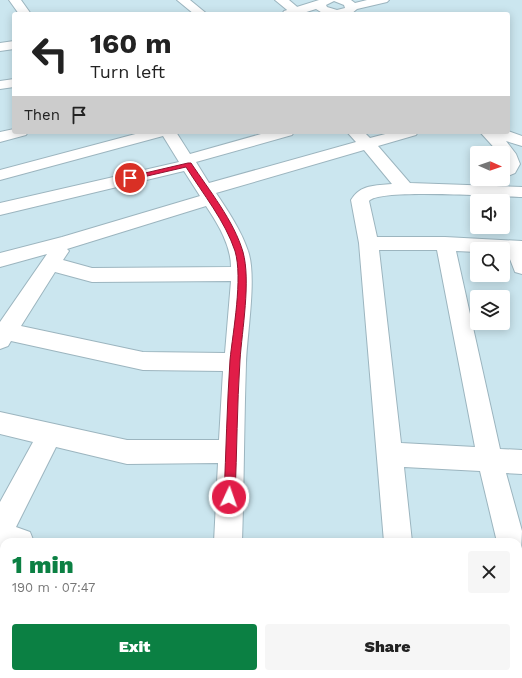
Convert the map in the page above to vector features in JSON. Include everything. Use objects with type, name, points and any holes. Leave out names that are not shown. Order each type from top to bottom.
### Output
[{"type":"street","points":[[15,0],[24,12]]},
{"type":"street","points":[[183,0],[198,12]]},
{"type":"street","points":[[280,0],[291,12]]},
{"type":"street","points":[[299,12],[327,8],[346,12],[345,2],[383,0]]},
{"type":"street","points":[[0,48],[12,45]]},
{"type":"street","points":[[0,85],[12,82]]},
{"type":"street","points":[[0,91],[12,88]]},
{"type":"street","points":[[0,137],[12,134]]},
{"type":"street","points":[[0,175],[154,134]]},
{"type":"street","points":[[169,134],[208,194],[232,235],[239,251],[241,274],[235,362],[228,538]]},
{"type":"street","points":[[0,209],[187,162],[279,134]]},
{"type":"street","points":[[357,134],[405,188]]},
{"type":"street","points":[[0,260],[64,243],[208,194],[404,134]]},
{"type":"street","points":[[490,134],[502,146]]},
{"type":"street","points":[[499,134],[522,141]]},
{"type":"street","points":[[510,156],[512,164],[510,167]]},
{"type":"street","points":[[473,190],[480,186]]},
{"type":"street","points":[[398,538],[369,243],[360,200],[365,194],[370,192],[405,188],[522,192]]},
{"type":"street","points":[[64,243],[3,336],[142,360],[235,362]]},
{"type":"street","points":[[369,243],[445,244],[519,248],[522,267]]},
{"type":"street","points":[[445,244],[490,461],[510,538]]},
{"type":"street","points":[[51,264],[92,275],[241,274]]},
{"type":"street","points":[[0,423],[127,452],[231,452]]},
{"type":"street","points":[[0,530],[50,434]]},
{"type":"street","points":[[390,454],[522,462]]},
{"type":"route","points":[[130,178],[188,165],[225,221],[239,251],[241,264],[241,288],[235,362],[229,497]]}]
